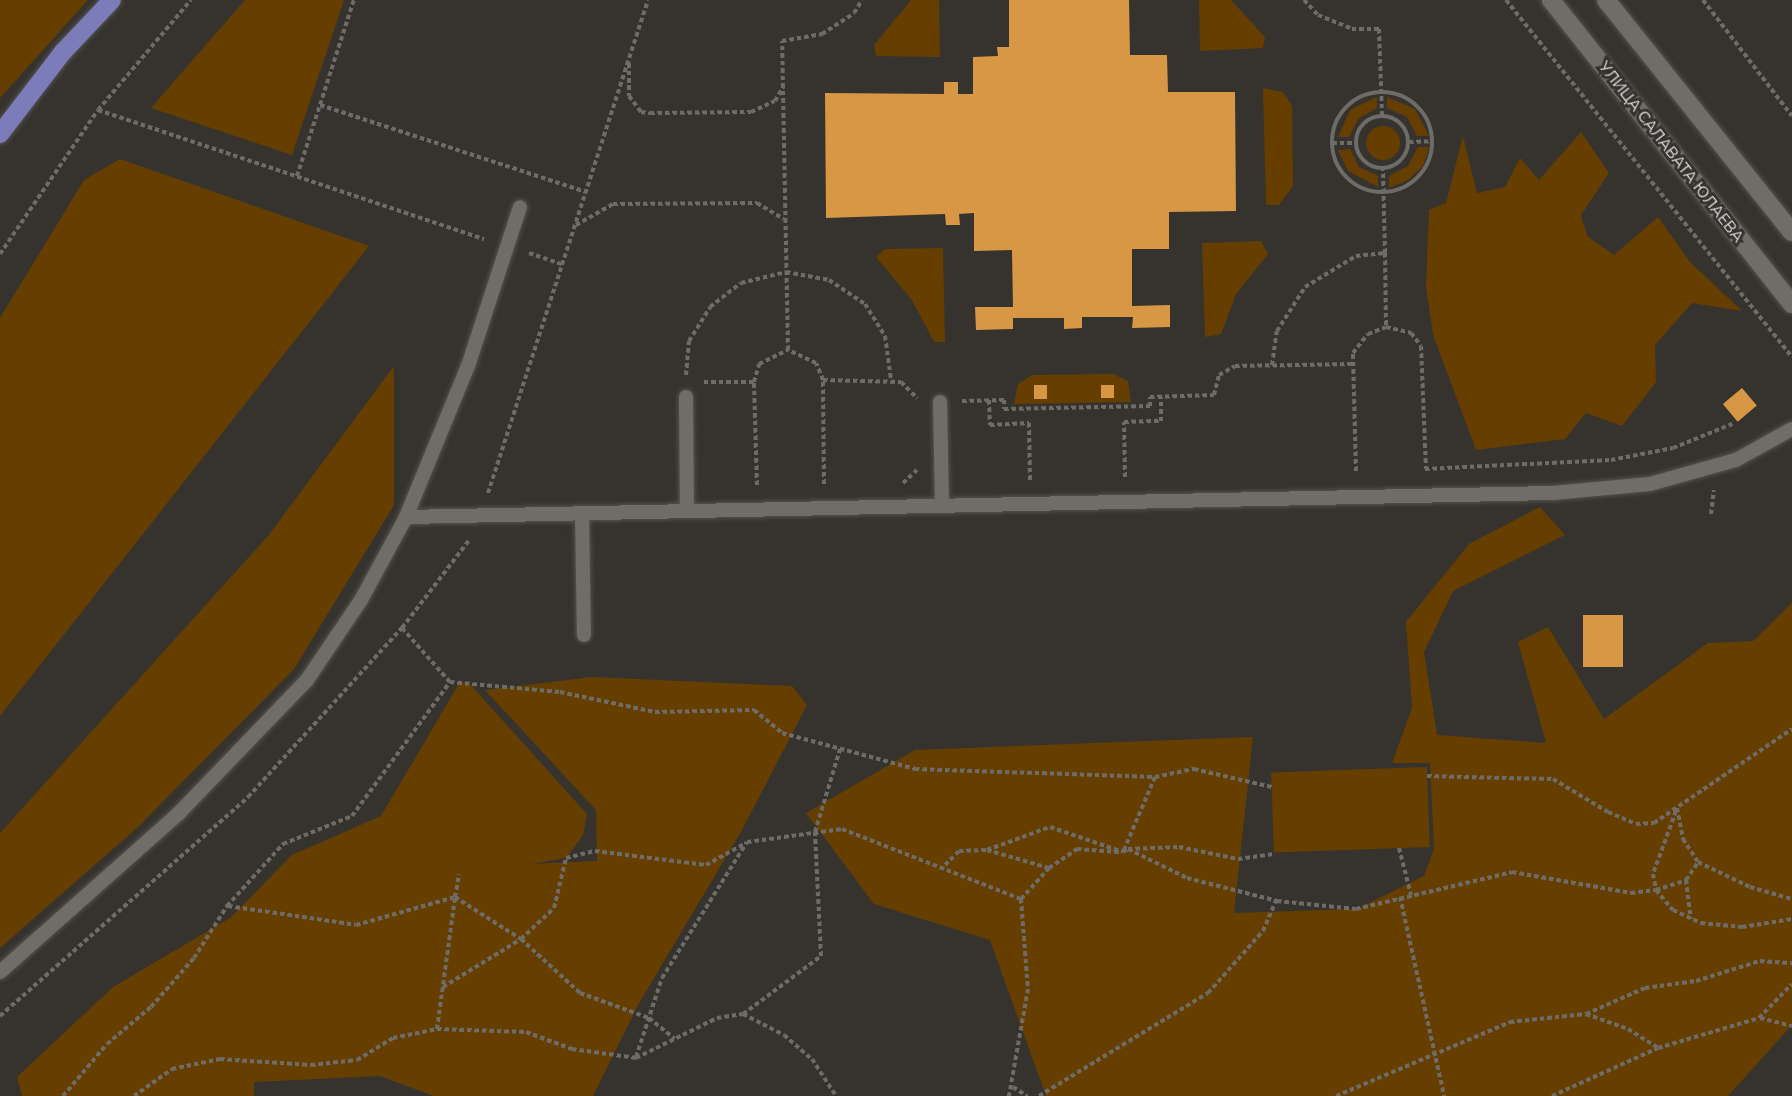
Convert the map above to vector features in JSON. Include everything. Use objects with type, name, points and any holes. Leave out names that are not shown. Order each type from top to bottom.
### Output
[{"type":"main road","points":[[0,134],[63,52],[112,0]]},
{"type":"main road","name":"УЛИЦА САЛАВАТА ЮЛАЕВА","points":[[1551,0],[1792,304]]},
{"type":"main road","points":[[1606,0],[1792,232]]},
{"type":"lane","points":[[0,972],[179,813],[307,680],[361,600],[406,517],[468,366],[520,207]]},
{"type":"lane","points":[[686,397],[687,511]]},
{"type":"lane","points":[[940,402],[942,506]]},
{"type":"lane","points":[[406,517],[1585,490],[1650,484],[1736,460],[1792,429]]},
{"type":"lane","points":[[582,513],[584,635]]},
{"type":"path","points":[[0,254],[98,110],[191,0]]},
{"type":"path","points":[[297,176],[354,0]]},
{"type":"path","points":[[788,350],[782,41],[822,34],[854,13],[862,0]]},
{"type":"path","points":[[1304,0],[1318,15],[1352,28],[1380,29],[1382,116]]},
{"type":"path","points":[[1506,0],[1792,357]]},
{"type":"path","points":[[1703,0],[1792,116]]},
{"type":"path","points":[[629,57],[629,96],[641,112],[751,112],[775,101],[783,87]]},
{"type":"path","points":[[1382,92],[1412,100],[1426,118],[1433,141],[1431,157],[1413,182],[1383,192],[1353,183],[1342,172],[1332,143],[1341,113],[1366,94],[1382,92]]},
{"type":"path","points":[[320,105],[586,192]]},
{"type":"path","points":[[98,110],[563,265]]},
{"type":"path","points":[[1382,116],[1401,123],[1409,142],[1402,161],[1383,169],[1364,162],[1356,143],[1363,124],[1382,116]]},
{"type":"path","points":[[1409,142],[1433,141]]},
{"type":"path","points":[[1332,143],[1356,143]]},
{"type":"path","points":[[1383,169],[1386,327]]},
{"type":"path","points":[[575,226],[613,204],[757,203],[785,220]]},
{"type":"path","points":[[1272,365],[1277,331],[1305,287],[1356,256],[1385,253]]},
{"type":"path","points":[[754,382],[685,382],[689,341],[710,307],[741,283],[786,272],[829,280],[865,304],[885,336],[891,380],[823,380]]},
{"type":"path","points":[[1356,471],[1353,364],[1358,345],[1386,327],[1411,333],[1421,346],[1426,469]]},
{"type":"path","points":[[788,350],[816,363],[823,380],[824,484]]},
{"type":"path","points":[[757,486],[754,382],[759,364],[788,350]]},
{"type":"path","points":[[940,402],[1004,400],[1004,409],[1150,406],[1150,397],[1214,395],[1213,384],[1227,370],[1272,365],[1353,364]]},
{"type":"path","points":[[1125,477],[1124,422],[1161,420],[1161,397]]},
{"type":"path","points":[[989,400],[990,425],[1029,423],[1030,480]]},
{"type":"path","points":[[1414,469],[1611,460],[1673,448],[1732,424]]},
{"type":"path","points":[[1344,472],[1368,471]]},
{"type":"path","points":[[1113,477],[1137,477]]},
{"type":"path","points":[[1019,480],[1042,479]]},
{"type":"path","points":[[891,483],[941,482]]},
{"type":"path","points":[[813,485],[836,484]]},
{"type":"path","points":[[746,486],[768,486]]},
{"type":"path","points":[[402,628],[450,681],[560,692],[655,712],[754,710],[782,733],[915,769],[1155,777],[1194,769],[1272,787]]},
{"type":"path","points":[[63,1096],[194,958],[227,906],[283,844],[352,816],[450,681]]},
{"type":"path","points":[[1427,776],[1553,779],[1636,824],[1654,823],[1772,738],[1792,729]]},
{"type":"path","points":[[134,1096],[172,1069],[220,1059],[311,1065],[357,1060],[393,1038],[437,1029],[526,1032],[573,1049],[636,1058],[717,1018],[743,1014],[821,956],[815,832],[840,749]]},
{"type":"path","points":[[1123,852],[1155,777]]},
{"type":"path","points":[[1677,808],[1683,839],[1698,862],[1750,888],[1792,899]]},
{"type":"path","points":[[1677,808],[1653,874],[1656,890],[1673,910],[1691,919],[1742,927],[1792,919]]},
{"type":"path","points":[[945,865],[959,851],[987,850],[1050,827],[1123,852]]},
{"type":"path","points":[[442,988],[521,939],[554,908],[566,858],[595,851],[706,865],[747,842],[842,829],[945,865],[1021,899]]},
{"type":"path","points":[[636,1058],[662,978],[747,842]]},
{"type":"path","points":[[1009,1096],[1013,1088],[1028,989],[1021,899],[1049,868],[1077,849],[1123,852],[1128,849],[1179,847],[1238,859],[1275,854]]},
{"type":"path","points":[[1399,848],[1411,894]]},
{"type":"path","points":[[1128,849],[1187,878],[1276,901],[1356,909],[1411,894],[1512,872],[1631,893],[1656,890],[1686,880],[1698,862]]},
{"type":"path","points":[[987,850],[1049,868]]},
{"type":"path","points":[[437,1029],[459,874]]},
{"type":"path","points":[[1686,880],[1691,919]]},
{"type":"path","points":[[227,906],[356,925],[455,897],[521,939],[580,993],[649,1018],[675,1039]]},
{"type":"path","points":[[1400,897],[1444,1096]]},
{"type":"path","points":[[1039,1096],[1208,993],[1263,931],[1276,901]]},
{"type":"path","points":[[1336,1096],[1435,1051],[1510,1022],[1586,1014],[1645,988],[1696,981],[1760,961],[1792,963]]},
{"type":"path","points":[[1552,1096],[1658,1048],[1759,1018],[1792,984]]},
{"type":"path","points":[[743,1014],[784,1035],[812,1059],[836,1096]]},
{"type":"path","points":[[1586,1014],[1628,1029],[1658,1048]]},
{"type":"path","points":[[1759,1018],[1792,1026]]},
{"type":"path","points":[[1013,1088],[1028,1096]]},
{"type":"shaded area","points":[[0,0],[88,0],[0,98]]},
{"type":"shaded area","points":[[245,0],[344,0],[292,155],[151,108]]},
{"type":"shaded area","points":[[911,0],[939,0],[940,57],[876,56],[874,45]]},
{"type":"shaded area","points":[[1199,0],[1231,0],[1265,37],[1263,48],[1200,51]]},
{"type":"shaded area","points":[[1263,88],[1283,92],[1292,106],[1293,186],[1279,205],[1266,205]]},
{"type":"shaded area","points":[[1377,97],[1377,108],[1359,118],[1349,137],[1338,137],[1350,110]]},
{"type":"shaded area","points":[[1387,97],[1415,109],[1429,136],[1417,136],[1407,117],[1387,108]]},
{"type":"shaded area","points":[[1383,126],[1395,131],[1400,143],[1395,155],[1383,160],[1371,155],[1366,143],[1371,131]]},
{"type":"shaded area","points":[[1581,132],[1609,173],[1581,215],[1587,236],[1614,255],[1658,217],[1690,262],[1742,311],[1692,303],[1655,345],[1656,382],[1622,426],[1586,413],[1565,439],[1476,450],[1433,335],[1426,286],[1429,210],[1446,203],[1463,136],[1477,193],[1505,187],[1520,158],[1539,180]]},
{"type":"shaded area","points":[[1418,147],[1429,147],[1423,166],[1408,180],[1389,188],[1389,176],[1408,166]]},
{"type":"shaded area","points":[[1350,149],[1359,167],[1378,176],[1378,187],[1348,171],[1338,150]]},
{"type":"shaded area","points":[[120,159],[369,246],[0,716],[0,318],[84,180]]},
{"type":"shaded area","points":[[1261,241],[1268,254],[1236,294],[1221,334],[1205,337],[1202,243]]},
{"type":"shaded area","points":[[943,248],[945,342],[934,342],[912,300],[876,257],[885,249]]},
{"type":"shaded area","points":[[394,366],[394,505],[294,669],[138,827],[0,948],[0,833],[268,536]]},
{"type":"shaded area","points":[[1113,374],[1128,381],[1131,402],[1014,404],[1018,384],[1032,375]]},
{"type":"shaded area","points":[[1540,507],[1565,535],[1453,591],[1424,652],[1437,735],[1546,743],[1518,642],[1548,627],[1604,719],[1708,643],[1753,641],[1792,603],[1792,1025],[1728,1096],[1046,1096],[990,940],[874,904],[806,813],[915,750],[1253,737],[1234,913],[1357,909],[1424,876],[1434,849],[1430,763],[1392,763],[1412,708],[1406,622],[1469,544]]},
{"type":"shaded area","points":[[592,677],[792,686],[807,705],[742,830],[638,1005],[593,1096],[434,1096],[380,1076],[254,1082],[254,1096],[22,1096],[17,1077],[113,987],[230,918],[292,855],[381,816],[460,682],[469,683],[587,814],[583,835],[566,858],[531,864],[597,861],[596,810],[485,690]]},
{"type":"shaded area","points":[[1427,767],[1430,847],[1274,852],[1271,772]]},
{"type":"building","points":[[1009,0],[1129,0],[1130,55],[1167,55],[1168,92],[1235,92],[1236,211],[1169,212],[1169,249],[1132,249],[1132,306],[1170,305],[1170,327],[1132,328],[1133,317],[1082,317],[1082,328],[1064,329],[1064,318],[1013,318],[1013,329],[976,330],[975,307],[1013,307],[1012,250],[974,251],[974,213],[959,214],[960,225],[946,225],[945,214],[826,218],[825,93],[944,94],[944,82],[958,82],[958,94],[973,94],[973,57],[998,56],[997,47],[1009,47]]},
{"type":"building","points":[[1034,385],[1047,385],[1047,399],[1034,399]]},
{"type":"building","points":[[1101,385],[1114,385],[1114,398],[1101,398]]},
{"type":"building","points":[[1742,388],[1757,406],[1738,422],[1723,404]]},
{"type":"building","points":[[1583,615],[1623,615],[1623,667],[1583,667]]}]
